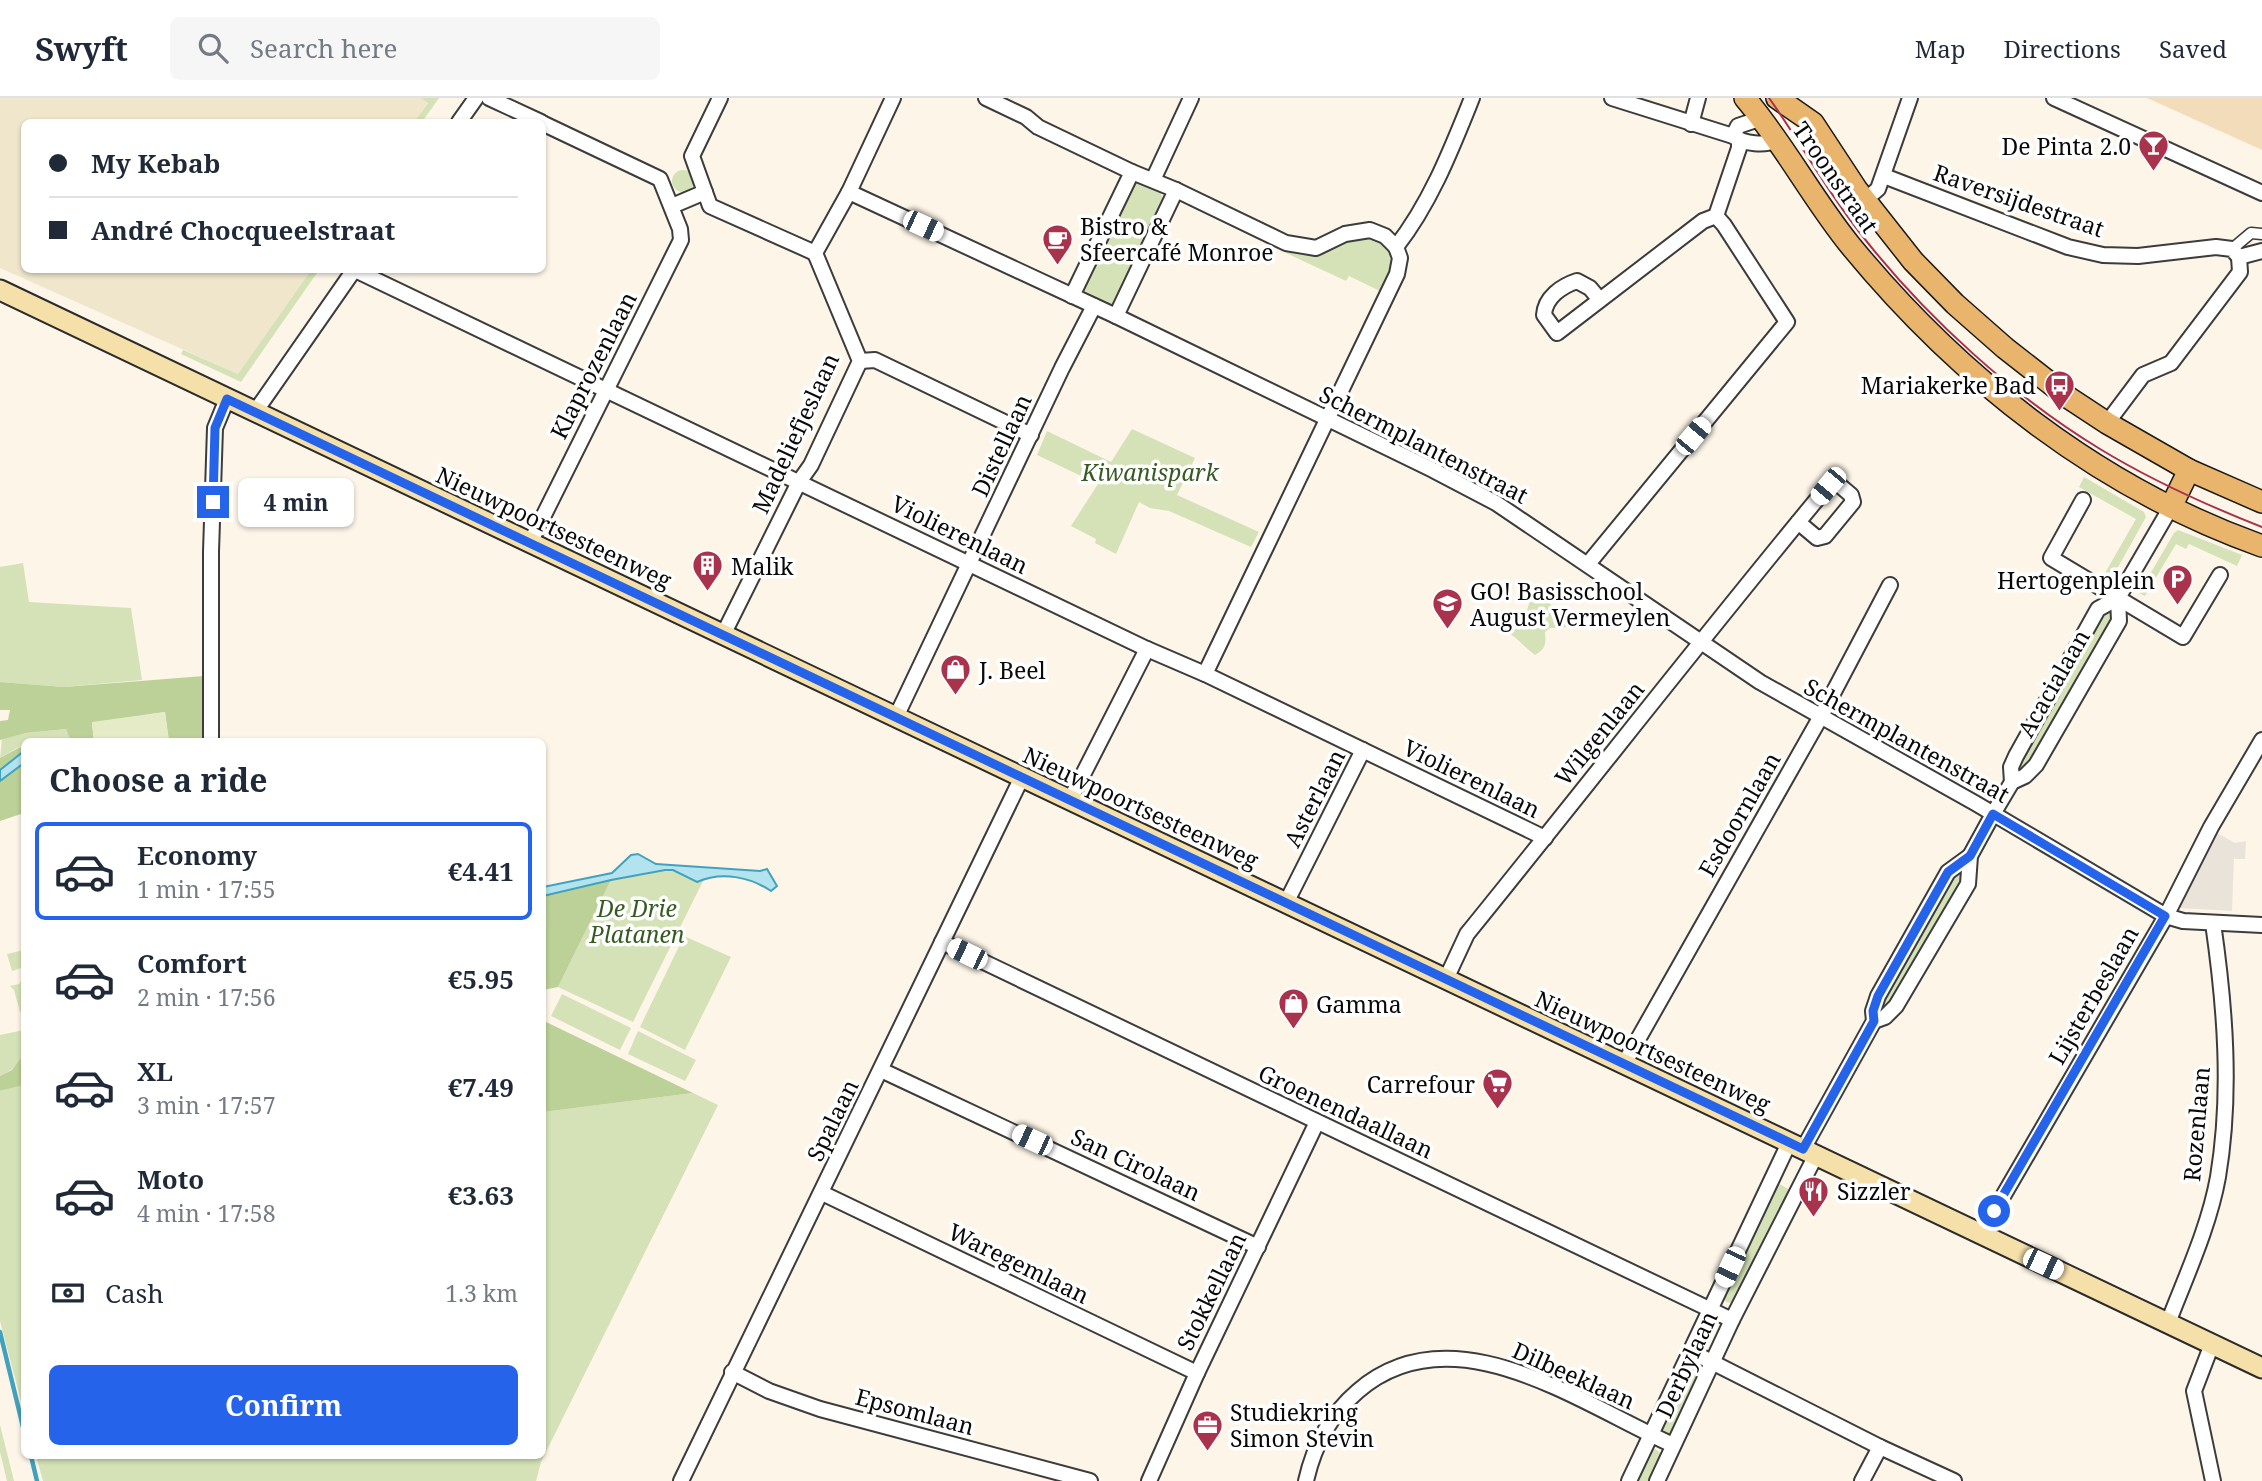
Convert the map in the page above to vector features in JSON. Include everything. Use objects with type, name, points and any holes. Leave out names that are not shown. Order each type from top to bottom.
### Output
[{"type":"main road","points":[[1745,98],[1762,118]]},
{"type":"main road","name":"Troonstraat","points":[[2262,502],[2189,470],[2069,398],[1955,304],[1913,261],[1838,164],[1814,122],[1786,104],[1762,118],[1848,243],[1902,305],[1982,381],[2052,436],[2131,487],[2262,546]]},
{"type":"main road","name":"Nieuwpoortsesteenweg","points":[[0,290],[2262,1368]]},
{"type":"main road","name":"Acacialaan","points":[[2171,507],[2189,470]]},
{"type":"street","points":[[461,119],[476,98]]},
{"type":"street","name":"Klaprozenlaan","points":[[489,98],[534,119]]},
{"type":"street","points":[[720,98],[692,156],[710,205],[815,253],[849,192],[893,98]]},
{"type":"street","points":[[986,98],[1026,117],[1038,127],[1286,243],[1316,247],[1345,234],[1370,230],[1385,236],[1396,247],[1400,258],[1397,274],[1205,674]]},
{"type":"street","points":[[1153,180],[1191,98]]},
{"type":"street","points":[[1396,247],[1423,209],[1442,172],[1472,98]]},
{"type":"street","points":[[1612,98],[1736,138],[1768,144],[1776,140]]},
{"type":"street","points":[[1691,124],[1698,98]]},
{"type":"street","points":[[1865,200],[1878,189],[1884,176],[1910,98]]},
{"type":"street","points":[[2054,98],[2262,193]]},
{"type":"street","points":[[1716,216],[1739,148],[1736,138],[1738,126],[1762,118]]},
{"type":"street","name":"Klaprozenlaan","points":[[530,543],[681,240],[680,229],[660,179],[546,125]]},
{"type":"street","points":[[1072,296],[1132,172]]},
{"type":"street","name":"Raversijdestraat","points":[[1884,176],[2068,247],[2103,255],[2138,256],[2216,247],[2235,253],[2262,251]]},
{"type":"street","points":[[1116,316],[1176,190]]},
{"type":"street","points":[[672,206],[705,192]]},
{"type":"street","name":"Schermplantenstraat","points":[[849,192],[1116,316],[1496,503],[1700,643],[1820,718],[1907,764],[2165,916]]},
{"type":"street","points":[[1600,300],[1703,221],[1716,216]]},
{"type":"street","points":[[1588,564],[1787,322],[1716,216]]},
{"type":"street","points":[[2107,423],[2144,375],[2171,363],[2189,341],[2241,272],[2235,253],[2251,233],[2262,233]]},
{"type":"street","name":"Madeliefjeslaan","points":[[723,635],[799,482],[811,465],[860,361],[815,253]]},
{"type":"street","points":[[255,412],[353,273]]},
{"type":"street","name":"Violierenlaan","points":[[361,273],[1545,838]]},
{"type":"street","name":"Distellaan","points":[[896,717],[1094,306]]},
{"type":"street","points":[[860,361],[875,360],[1031,435]]},
{"type":"street","points":[[211,738],[211,552],[215,428],[227,399]]},
{"type":"street","points":[[2083,500],[2050,558],[2183,637],[2220,575]]},
{"type":"street","name":"Acacialaan","points":[[2012,782],[2025,776],[2036,765],[2119,621],[2118,598],[2171,507]]},
{"type":"street","name":"Wilgenlaan","points":[[1446,979],[1467,934],[1798,522]]},
{"type":"street","name":"Esdoornlaan","points":[[1624,1064],[1820,718],[1890,585]]},
{"type":"street","name":"Acacialaan","points":[[1874,1021],[1885,1017],[1896,1006],[1968,884],[1970,856],[2012,782],[2011,767],[2016,756],[2098,608],[2118,598]]},
{"type":"street","points":[[1070,800],[1147,649]]},
{"type":"street","name":"Lijsterbeslaan","points":[[1981,1234],[2165,916],[2211,827],[2262,740]]},
{"type":"street","name":"Asterlaan","points":[[1286,903],[1363,750]]},
{"type":"street","name":"Spalaan","points":[[681,1481],[1022,777]]},
{"type":"street","name":"Acacialaan","points":[[1802,1149],[1874,1021],[1873,1011],[1878,996],[1948,872],[1970,856]]},
{"type":"street","points":[[2165,916],[2183,921],[2262,925]]},
{"type":"street","name":"Rozenlaan","points":[[2168,1323],[2203,1231],[2218,1178],[2224,1123],[2225,1045],[2222,983],[2213,923]]},
{"type":"street","name":"Groenendaallaan","points":[[942,942],[1732,1320]]},
{"type":"street","name":"San Cirolaan","points":[[881,1070],[1258,1247]]},
{"type":"street","name":"Stokkellaan","points":[[1149,1481],[1197,1373],[1317,1122]]},
{"type":"street","name":"Derbylaan","points":[[1629,1481],[1710,1310],[1802,1149]]},
{"type":"street","name":"Derbylaan","points":[[1657,1481],[1732,1320],[1802,1149]]},
{"type":"street","name":"Waregemlaan","points":[[822,1193],[1197,1373]]},
{"type":"street","points":[[2212,1344],[2194,1391],[2213,1481]]},
{"type":"street","points":[[1690,1351],[1713,1360],[1880,1447],[1954,1481]]},
{"type":"street","name":"Dilbeeklaan","points":[[1306,1481],[1310,1463],[1324,1432],[1340,1407],[1368,1382],[1401,1365],[1438,1357],[1466,1359],[1509,1368],[1674,1445]]},
{"type":"street","name":"Epsomlaan","points":[[732,1373],[769,1391],[820,1409],[1090,1481]]},
{"type":"street","points":[[1862,1481],[1880,1447]]},
{"type":"shaded area","points":[[0,98],[421,98],[428,102],[416,119],[21,119],[21,273],[309,273],[238,374],[0,268]]},
{"type":"shaded area","points":[[2213,831],[2235,843],[2246,841],[2245,859],[2235,859],[2234,856],[2232,911],[2179,908],[2180,899],[2205,855]]},
{"type":"green space","points":[[421,98],[439,98],[424,119],[416,119],[428,103]]},
{"type":"green space","points":[[679,170],[687,170],[694,177],[694,185],[687,192],[679,192],[672,185],[672,177]]},
{"type":"green space","points":[[1142,182],[1159,190],[1164,200],[1114,305],[1109,306],[1085,297],[1082,288],[1134,183]]},
{"type":"green space","points":[[1361,234],[1388,245],[1395,261],[1384,293],[1349,276],[1346,281],[1286,253],[1289,247]]},
{"type":"green space","points":[[309,273],[317,273],[241,382],[181,354],[183,350],[238,374]]},
{"type":"green space","name":"Kiwanispark","points":[[1132,429],[1195,458],[1177,495],[1259,532],[1251,547],[1169,511],[1150,508],[1139,502],[1116,554],[1095,543],[1096,539],[1071,526],[1098,484],[1037,455],[1047,431],[1111,462]]},
{"type":"green space","points":[[2084,477],[2144,512],[2146,517],[2112,578],[2105,573],[2136,519],[2079,487]]},
{"type":"green space","points":[[2178,530],[2242,555],[2237,566],[2189,544],[2186,549],[2176,544],[2145,596],[2139,593],[2174,533]]},
{"type":"green space","points":[[23,563],[29,602],[131,608],[142,680],[64,687],[0,682],[0,567]]},
{"type":"green space","points":[[1539,595],[1548,596],[1553,610],[1564,611],[1571,617],[1571,625],[1550,628],[1545,632],[1544,645],[1535,655],[1510,634],[1508,627],[1512,619],[1526,613],[1530,601]]},
{"type":"green space","points":[[2111,605],[2114,617],[2032,760],[2020,770],[2018,765],[2100,617]]},
{"type":"green space","points":[[204,676],[202,738],[168,738],[165,712],[92,723],[94,738],[69,738],[66,729],[26,733],[0,740],[0,721],[8,720],[10,710],[0,710],[0,682],[64,687]]},
{"type":"green space","points":[[165,712],[168,738],[94,738],[92,722]]},
{"type":"green space","points":[[66,729],[69,738],[21,738],[21,746],[0,758],[2,739],[26,733]]},
{"type":"green space","points":[[21,747],[21,814],[0,821],[0,758]]},
{"type":"green space","points":[[1962,866],[1964,878],[1890,1004],[1882,1011],[1879,1010],[1882,998],[1953,874]]},
{"type":"green space","name":"De Drie Platanen","points":[[665,870],[704,879],[633,1022],[558,987],[611,880]]},
{"type":"green space","points":[[611,880],[558,987],[546,989],[546,895]]},
{"type":"green space","name":"De Drie Platanen","points":[[684,936],[731,957],[685,1050],[640,1027]]},
{"type":"green space","points":[[21,951],[21,968],[12,971],[7,954]]},
{"type":"green space","points":[[21,981],[20,1012],[14,990],[10,986]]},
{"type":"green space","points":[[562,994],[631,1028],[620,1050],[551,1016]]},
{"type":"green space","points":[[546,1022],[693,1093],[546,1112]]},
{"type":"green space","points":[[21,1031],[21,1058],[14,1068],[0,1076],[0,1035]]},
{"type":"green space","points":[[638,1031],[696,1060],[685,1081],[628,1054]]},
{"type":"green space","points":[[21,1058],[21,1086],[0,1091],[0,1076],[12,1070]]},
{"type":"green space","points":[[21,1086],[21,1402],[0,1321],[0,1091]]},
{"type":"green space","points":[[693,1093],[718,1105],[546,1452],[546,1112]]},
{"type":"green space","points":[[1776,1182],[1792,1191],[1749,1278],[1732,1303],[1726,1302],[1723,1295]]},
{"type":"green space","points":[[1697,1363],[1703,1367],[1672,1434],[1666,1434],[1661,1427],[1689,1366]]},
{"type":"green space","points":[[0,1425],[14,1481],[7,1481],[0,1452]]},
{"type":"green space","points":[[1655,1449],[1662,1454],[1652,1481],[1635,1481],[1648,1451]]},
{"type":"green space","points":[[37,1459],[542,1459],[536,1481],[43,1481]]},
{"type":"sand","points":[[2147,98],[2262,98],[2262,150]]},
{"type":"water","points":[[21,753],[21,765],[0,781],[0,770]]},
{"type":"water","points":[[638,854],[656,864],[760,871],[767,869],[777,886],[771,891],[745,879],[726,876],[697,882],[673,870],[665,870],[546,895],[546,886],[612,873],[631,855]]},
{"type":"waterway","points":[[0,1332],[21,1419]]},
{"type":"waterway","points":[[32,1459],[37,1481]]},
{"type":"tram line","points":[[1769,98],[1864,238],[1915,297],[1973,354],[2036,405],[2100,449],[2179,491],[2262,527]]},
{"type":"place","name":"De Pinta 2.0","points":[[2154,173]]},
{"type":"place","name":"Bistro & Sfeercafé Monroe","points":[[1057,266]]},
{"type":"place","name":"Mariakerke Bad","points":[[2059,412]]},
{"type":"place","name":"Malik","points":[[708,593]]},
{"type":"place","name":"Hertogenplein","points":[[2178,607]]},
{"type":"place","name":"GO! Basisschool August Vermeylen","points":[[1447,631]]},
{"type":"place","name":"J. Beel","points":[[956,697]]},
{"type":"place","name":"Gamma","points":[[1293,1031]]},
{"type":"place","name":"Carrefour","points":[[1498,1111]]},
{"type":"place","name":"Sizzler","points":[[1814,1218]]},
{"type":"place","name":"Studiekring Simon Stevin","points":[[1207,1452]]},
{"type":"route","points":[[213,502],[215,428],[227,399],[1803,1149],[1874,1021],[1873,1011],[1878,996],[1948,872],[1970,856],[1993,814],[2165,916],[1994,1211]]}]
